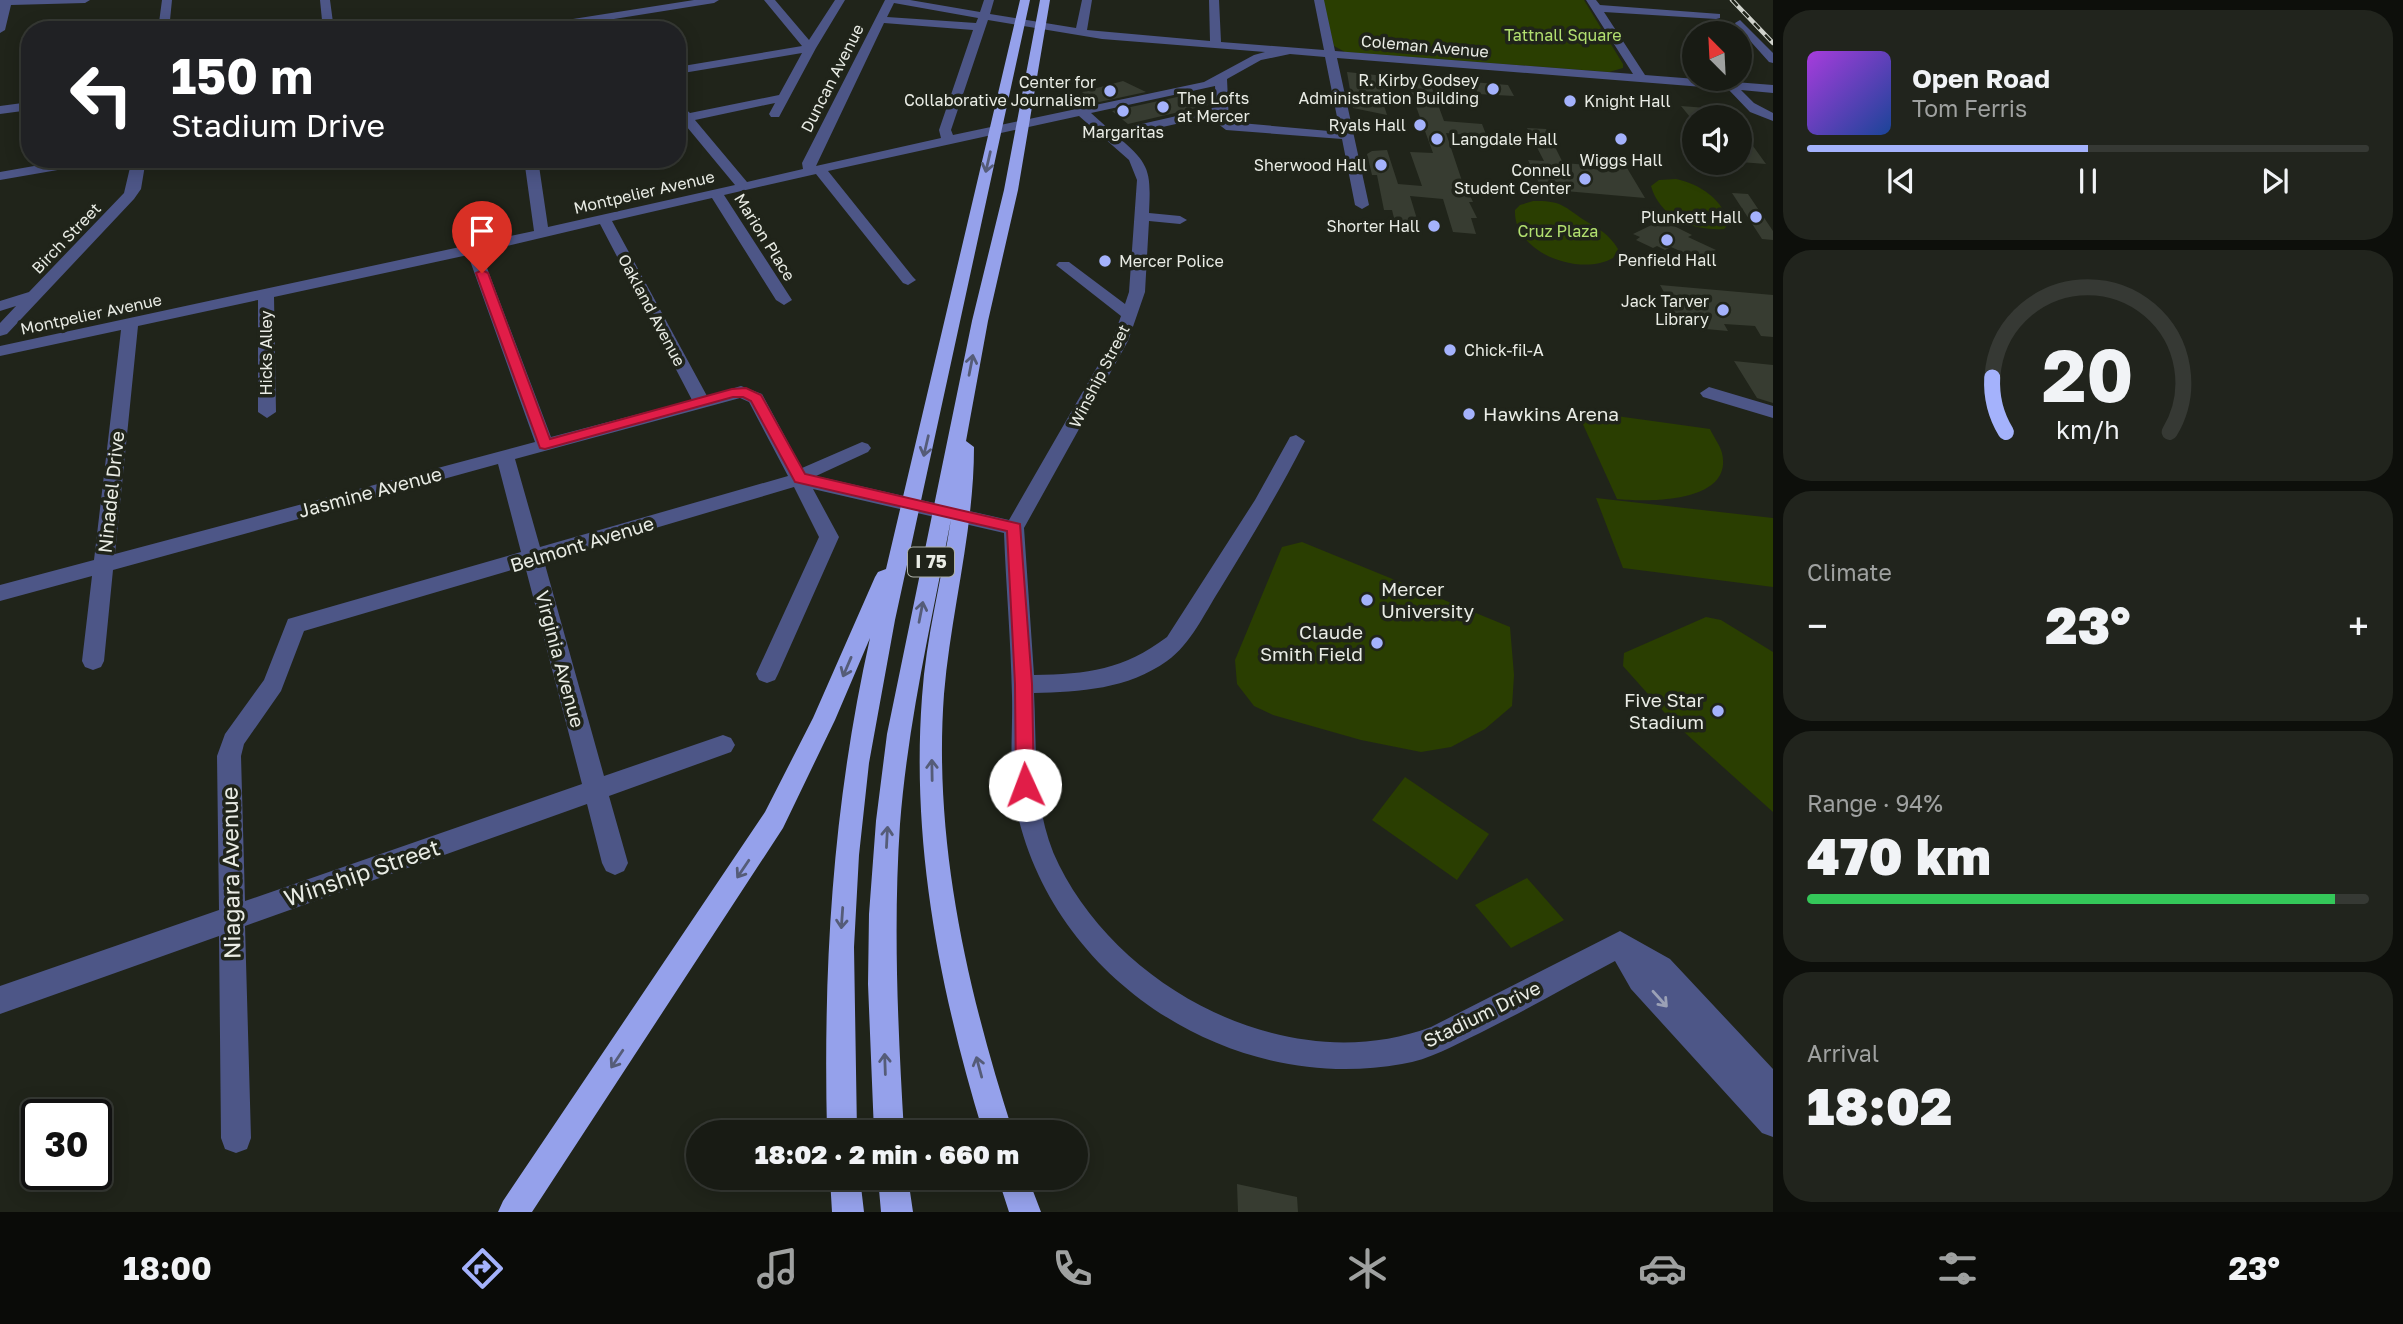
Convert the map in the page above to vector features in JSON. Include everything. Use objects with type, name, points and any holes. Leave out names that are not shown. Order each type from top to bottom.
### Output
[{"type":"highway","name":"I 75","points":[[841,1120],[838,1042],[840,939],[848,828],[857,761],[1025,0]]},
{"type":"highway","name":"I 75","points":[[888,1120],[882,984],[888,821],[899,734],[979,321],[1011,190],[1045,0]]},
{"type":"highway","points":[[962,412],[966,450],[964,492],[933,695],[933,793],[951,947],[968,1026],[995,1120]]},
{"type":"highway","points":[[514,1212],[774,820],[824,719],[911,514]]},
{"type":"highway","points":[[846,1190],[848,1212]]},
{"type":"highway","points":[[894,1190],[897,1212]]},
{"type":"highway","points":[[1017,1190],[1025,1212]]},
{"type":"street","points":[[0,30],[3,2],[85,0]]},
{"type":"street","points":[[164,21],[167,0]]},
{"type":"street","points":[[325,0],[328,21]]},
{"type":"street","points":[[581,21],[715,0]]},
{"type":"street","points":[[769,0],[810,48]]},
{"type":"street","points":[[775,114],[810,48],[840,0]]},
{"type":"street","points":[[891,0],[981,21]]},
{"type":"street","name":"Duncan Avenue","points":[[815,171],[809,163],[891,0]]},
{"type":"street","points":[[948,140],[945,130],[989,0]]},
{"type":"street","points":[[1082,33],[1087,0]]},
{"type":"street","points":[[1214,0],[1216,45]]},
{"type":"street","points":[[1319,0],[1362,205]]},
{"type":"street","points":[[592,2],[604,21]]},
{"type":"street","points":[[1594,4],[1716,16]]},
{"type":"street","points":[[1594,4],[1639,74],[1632,79]]},
{"type":"street","name":"Coleman Avenue","points":[[981,21],[1001,19],[1082,33],[1682,82]]},
{"type":"street","points":[[881,20],[981,21]]},
{"type":"street","points":[[1752,36],[1773,60]]},
{"type":"street","name":"Coleman Avenue","points":[[1216,45],[1253,59]]},
{"type":"street","points":[[686,69],[810,48]]},
{"type":"street","name":"Montpelier Avenue","points":[[0,351],[473,249],[965,136],[1208,85],[1253,59],[1290,51]]},
{"type":"street","points":[[1588,75],[1626,70],[1626,55]]},
{"type":"street","points":[[1221,78],[1221,110],[1226,126],[1348,136]]},
{"type":"street","name":"Coleman Avenue","points":[[1752,87],[1773,89]]},
{"type":"street","points":[[1736,91],[1742,100],[1758,112],[1773,117]]},
{"type":"street","points":[[744,187],[686,117],[785,97]]},
{"type":"street","points":[[0,110],[21,107]]},
{"type":"street","points":[[1109,135],[1221,110]]},
{"type":"street","name":"Winship Street","points":[[1014,528],[1089,400],[1120,341],[1137,292],[1144,180],[1135,158],[1081,111]]},
{"type":"street","points":[[0,176],[46,168]]},
{"type":"street","name":"Birch Street","points":[[0,332],[132,192],[137,168]]},
{"type":"street","points":[[532,168],[542,233]]},
{"type":"street","points":[[815,171],[908,280]]},
{"type":"street","name":"Marion Place","points":[[716,193],[783,300]]},
{"type":"street","points":[[1141,216],[1180,220]]},
{"type":"street","name":"Oakland Avenue","points":[[604,219],[701,401]]},
{"type":"street","points":[[473,249],[545,444]]},
{"type":"street","points":[[1064,265],[1130,315]]},
{"type":"street","points":[[0,306],[37,293]]},
{"type":"street","name":"Hicks Alley","points":[[266,294],[267,412]]},
{"type":"street","name":"Ninadel Drive","points":[[93,661],[130,323]]},
{"type":"street","name":"Jasmine Avenue","points":[[0,593],[741,392],[756,398],[800,479]]},
{"type":"street","points":[[1709,393],[1773,412]]},
{"type":"street","points":[[1023,684],[1080,683],[1119,676],[1157,657],[1175,643],[1263,503],[1296,441]]},
{"type":"street","name":"Belmont Avenue","points":[[296,625],[800,479],[814,468],[862,448]]},
{"type":"street","name":"Virginia Avenue","points":[[505,456],[615,863]]},
{"type":"street","points":[[800,479],[1014,528]]},
{"type":"street","points":[[766,674],[829,537],[800,479]]},
{"type":"street","name":"Stadium Drive","points":[[1014,528],[1023,684],[1024,762],[1029,812],[1036,839],[1051,876],[1081,923],[1121,966],[1165,1000],[1217,1029],[1270,1047],[1337,1057],[1402,1050],[1432,1041],[1620,944]]},
{"type":"street","name":"Niagara Avenue","points":[[236,1138],[229,756],[233,741],[274,684],[296,625]]},
{"type":"street","name":"Winship Street","points":[[0,1000],[723,745]]},
{"type":"street","points":[[1620,944],[1660,969],[1773,1090]]},
{"type":"street","points":[[1620,944],[1641,979],[1773,1122]]},
{"type":"green space","name":"Tattnall Square","points":[[1323,0],[1584,0],[1623,68],[1609,72],[1345,52],[1334,46]]},
{"type":"green space","points":[[1676,179],[1693,184],[1710,194],[1722,208],[1728,225],[1724,229],[1701,228],[1670,214],[1655,197],[1651,186],[1659,180]]},
{"type":"green space","name":"Cruz Plaza","points":[[1533,201],[1561,205],[1599,229],[1618,249],[1613,258],[1583,265],[1551,257],[1536,249],[1517,225],[1515,210],[1520,205]]},
{"type":"green space","points":[[1595,413],[1710,429],[1722,453],[1722,470],[1715,482],[1702,491],[1685,496],[1647,500],[1617,499],[1581,420]]},
{"type":"green space","points":[[1596,498],[1773,518],[1773,587],[1623,568]]},
{"type":"green space","name":"Claude Smith Field","points":[[1302,542],[1510,627],[1514,675],[1512,706],[1485,729],[1451,747],[1421,752],[1361,740],[1273,715],[1254,706],[1237,684],[1235,660],[1282,547]]},
{"type":"green space","name":"Five Star Stadium","points":[[1706,617],[1721,620],[1773,652],[1773,812],[1673,722],[1623,666],[1624,653]]},
{"type":"green space","points":[[1405,777],[1489,834],[1457,880],[1372,820]]},
{"type":"green space","points":[[1527,878],[1564,920],[1511,948],[1475,905]]},
{"type":"building","points":[[1347,72],[1385,76],[1389,94],[1380,93],[1387,115],[1353,108]]},
{"type":"building","points":[[1406,79],[1429,80],[1444,121],[1482,124],[1487,137],[1446,133],[1465,190],[1473,202],[1469,202],[1477,218],[1471,218],[1476,234],[1453,232],[1443,199],[1410,196],[1420,229],[1396,226],[1392,210],[1384,210],[1377,175],[1372,175],[1367,154],[1387,150],[1398,184],[1422,186],[1410,152],[1433,153]]},
{"type":"building","name":"Center for Collaborative Journalism","points":[[1123,81],[1146,92],[1099,102],[1092,101],[1082,92]]},
{"type":"building","name":"R. Kirby Godsey Administration Building","points":[[1472,82],[1508,85],[1514,96],[1478,94]]},
{"type":"building","name":"The Lofts at Mercer","points":[[1200,94],[1213,104],[1128,124],[1112,111]]},
{"type":"building","name":"Connell Student Center","points":[[1527,128],[1546,129],[1563,163],[1627,168],[1645,198],[1542,189],[1528,160],[1544,161]]},
{"type":"building","points":[[1752,145],[1766,164],[1752,163]]},
{"type":"building","name":"Plunkett Hall","points":[[1732,193],[1748,194],[1773,231],[1773,240],[1762,239]]},
{"type":"building","name":"Penfield Hall","points":[[1662,220],[1692,235],[1688,237],[1716,250],[1698,259],[1671,247],[1665,250],[1657,246],[1653,248],[1636,240],[1640,237],[1633,234]]},
{"type":"building","name":"Jack Tarver Library","points":[[1660,285],[1773,295],[1773,337],[1761,336],[1755,326],[1724,324],[1728,331],[1683,327]]},
{"type":"building","points":[[1734,361],[1773,365],[1773,403],[1757,398]]},
{"type":"building","points":[[1237,1184],[1297,1197],[1298,1212],[1238,1212]]},
{"type":"railway","points":[[1732,0],[1773,43]]},
{"type":"place","name":"R. Kirby Godsey Administration Building","points":[[1493,89]]},
{"type":"place","name":"Center for Collaborative Journalism","points":[[1110,91]]},
{"type":"place","name":"Knight Hall","points":[[1570,101]]},
{"type":"place","name":"The Lofts at Mercer","points":[[1163,107]]},
{"type":"place","name":"Margaritas","points":[[1123,111]]},
{"type":"place","name":"Ryals Hall","points":[[1420,125]]},
{"type":"place","name":"Langdale Hall","points":[[1437,139]]},
{"type":"place","name":"Wiggs Hall","points":[[1621,139]]},
{"type":"place","name":"Sherwood Hall","points":[[1381,165]]},
{"type":"place","name":"Connell Student Center","points":[[1585,179]]},
{"type":"place","name":"Plunkett Hall","points":[[1756,217]]},
{"type":"place","name":"Shorter Hall","points":[[1434,226]]},
{"type":"place","name":"Penfield Hall","points":[[1667,240]]},
{"type":"place","name":"Mercer Police","points":[[1105,261]]},
{"type":"place","name":"Jack Tarver Library","points":[[1723,310]]},
{"type":"place","name":"Chick-fil-A","points":[[1450,350]]},
{"type":"place","name":"Hawkins Arena","points":[[1469,414]]},
{"type":"place","name":"Mercer University","points":[[1367,600]]},
{"type":"place","name":"Claude Smith Field","points":[[1377,643]]},
{"type":"place","name":"Five Star Stadium","points":[[1718,711]]},
{"type":"route","points":[[482,273],[545,444],[741,392],[752,394],[756,398],[800,479],[820,481],[1014,528],[1023,684],[1025,785]]}]
